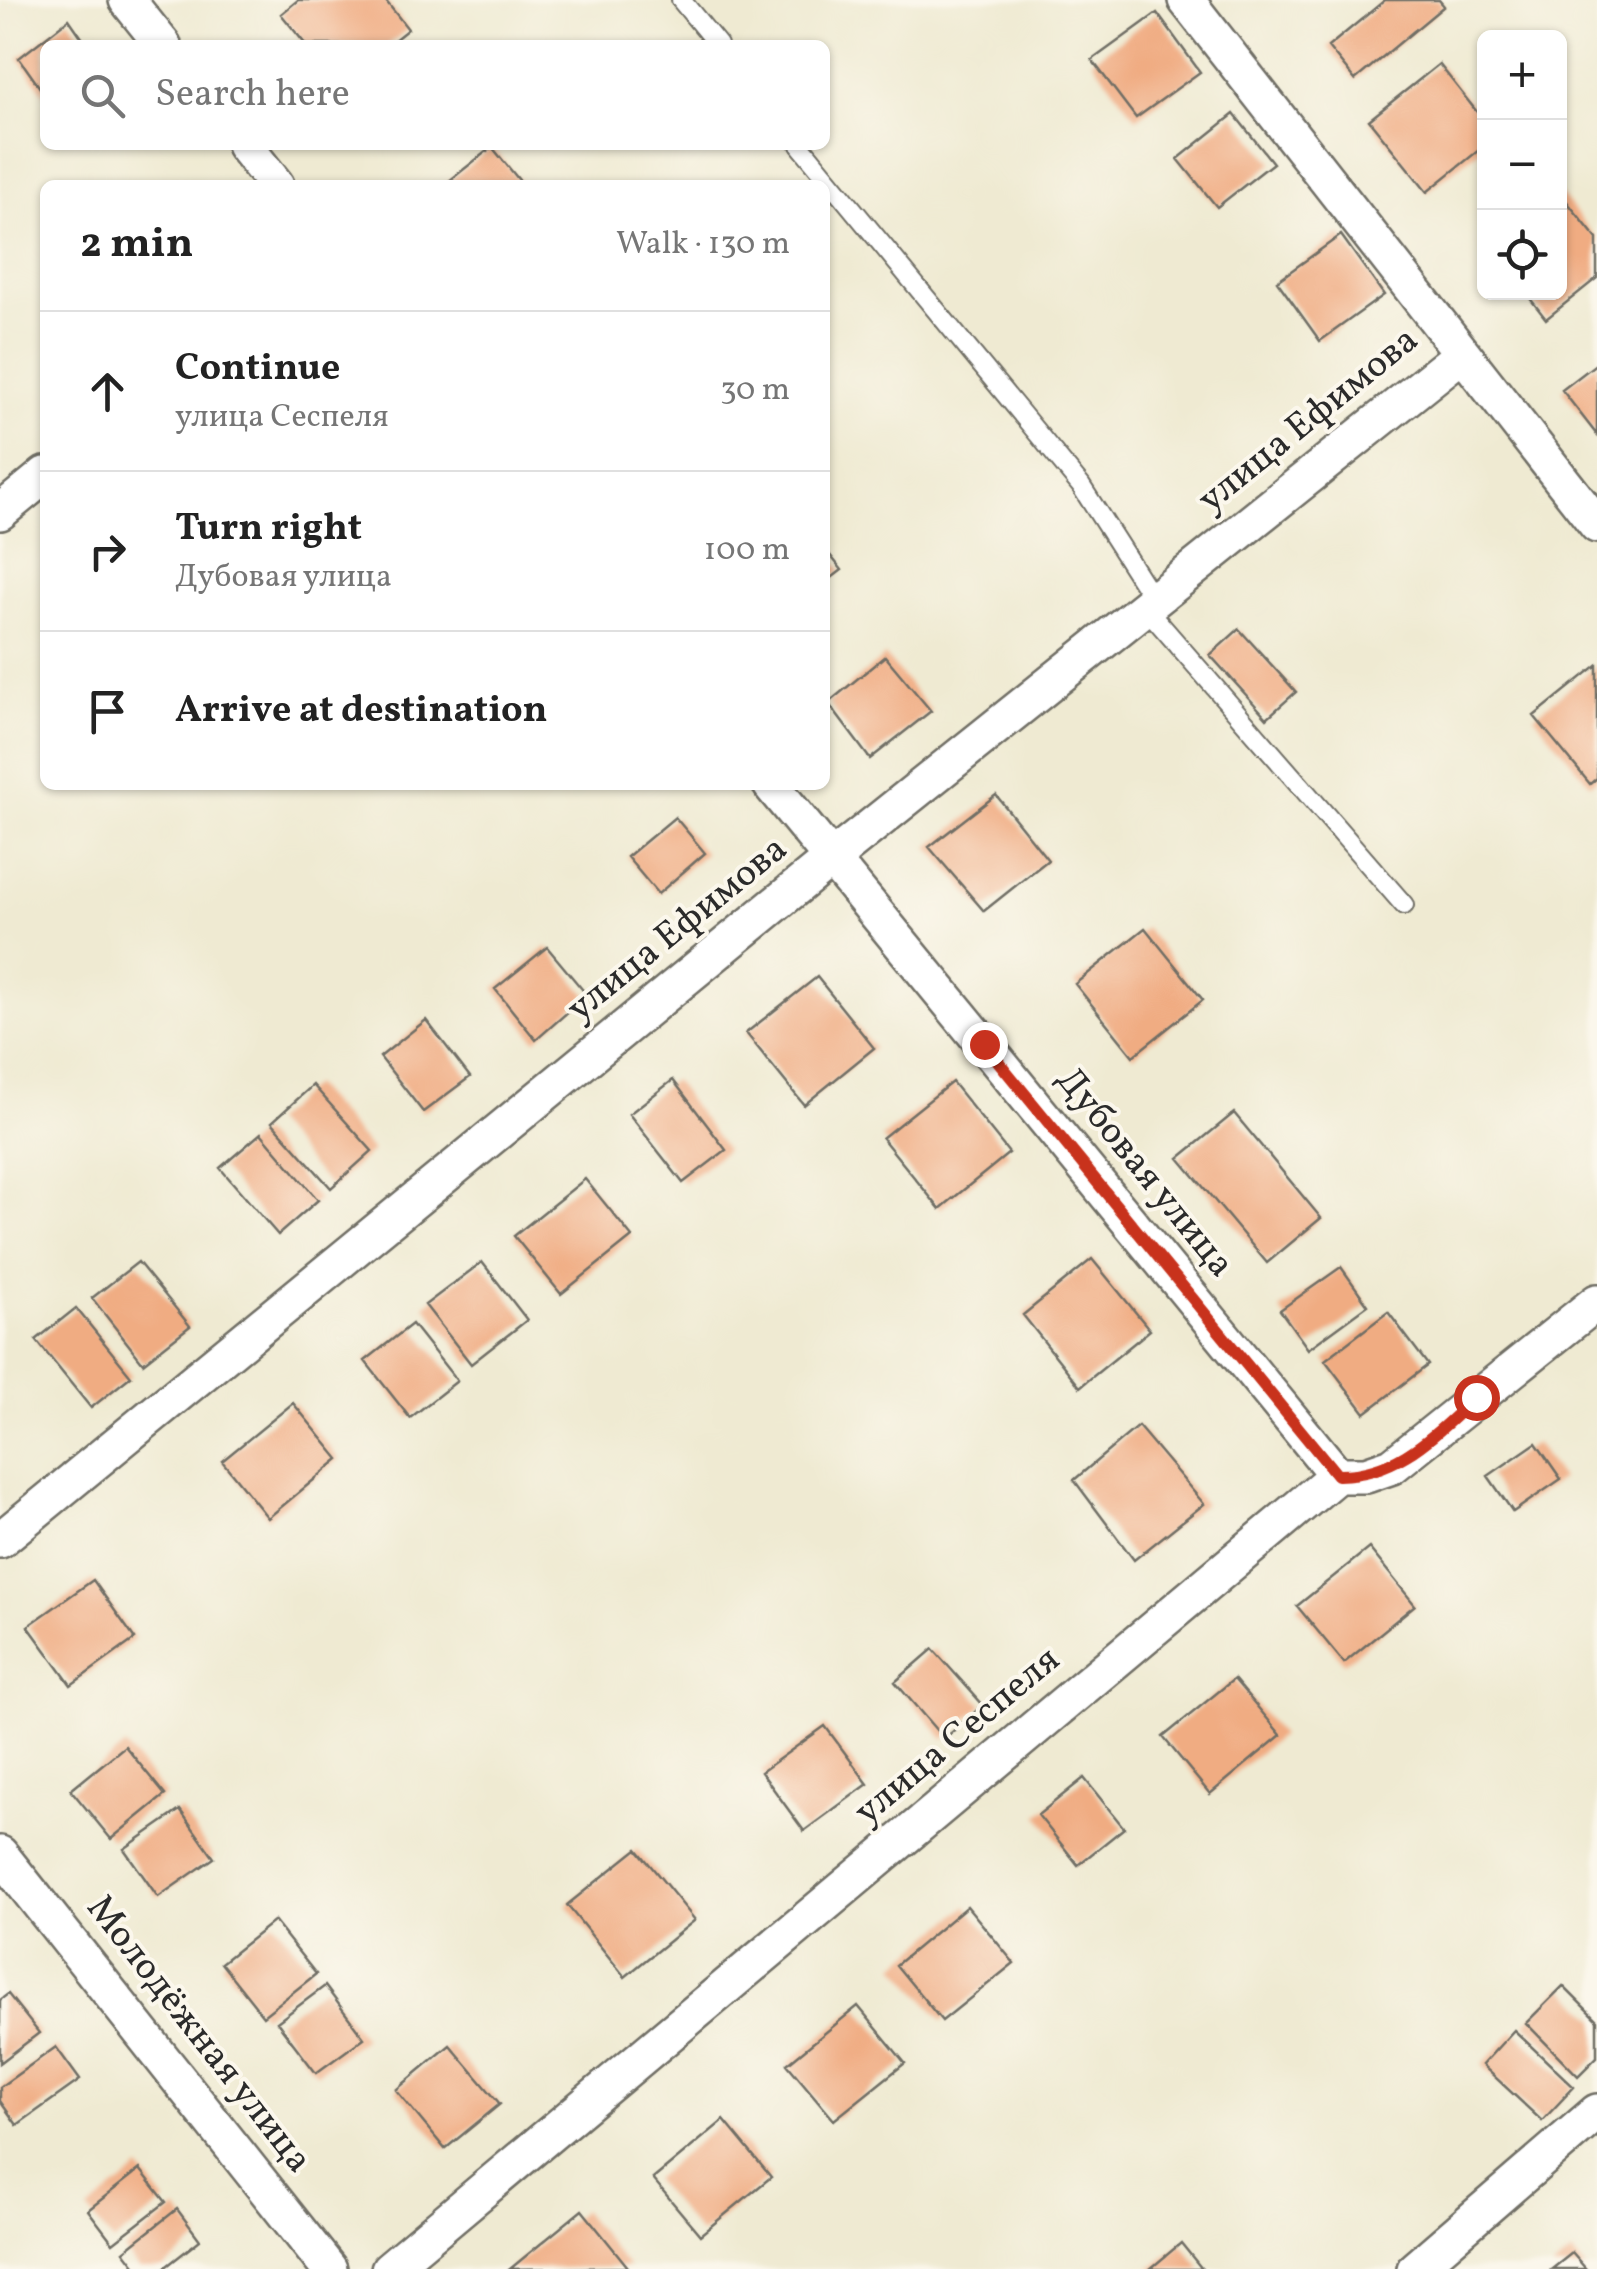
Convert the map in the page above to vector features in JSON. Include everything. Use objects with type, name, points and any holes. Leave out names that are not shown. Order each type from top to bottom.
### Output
[{"type":"street","points":[[126,0],[159,40]]},
{"type":"street","points":[[1186,0],[1597,525]]},
{"type":"street","points":[[248,150],[272,180]]},
{"type":"street","name":"улица Ефимова","points":[[0,1540],[832,858],[1462,354]]},
{"type":"street","points":[[0,512],[40,478]]},
{"type":"street","name":"Дубовая улица","points":[[775,790],[1337,1475]]},
{"type":"street","points":[[1337,1475],[1366,1476],[1392,1466],[1597,1302]]},
{"type":"street","name":"улица Сеспеля","points":[[389,2269],[1337,1475]]},
{"type":"street","name":"Молодёжная улица","points":[[0,1854],[329,2269]]},
{"type":"street","points":[[1415,2269],[1597,2112]]},
{"type":"lane","points":[[681,0],[714,40]]},
{"type":"lane","points":[[804,150],[829,180]]},
{"type":"lane","points":[[830,181],[1081,486],[1149,604],[1404,905]]},
{"type":"building","points":[[298,0],[385,0],[408,29],[394,40],[302,40],[281,14]]},
{"type":"building","points":[[1385,0],[1439,0],[1444,6],[1355,80],[1328,47]]},
{"type":"building","points":[[1157,13],[1200,72],[1136,118],[1092,60]]},
{"type":"building","points":[[69,19],[84,40],[42,40]]},
{"type":"building","points":[[40,42],[40,88],[19,58]]},
{"type":"building","points":[[1439,64],[1477,112],[1477,152],[1427,192],[1369,120]]},
{"type":"building","points":[[1234,114],[1273,163],[1217,207],[1178,159]]},
{"type":"building","points":[[488,150],[494,150],[519,180],[450,180]]},
{"type":"building","points":[[1567,202],[1597,239],[1597,278],[1546,319],[1531,300],[1567,300]]},
{"type":"building","points":[[1341,235],[1384,295],[1320,341],[1277,281]]},
{"type":"building","points":[[1597,363],[1597,435],[1562,390]]},
{"type":"building","points":[[830,555],[842,570],[830,579]]},
{"type":"building","points":[[1239,629],[1296,692],[1267,718],[1210,655]]},
{"type":"building","points":[[885,656],[931,711],[870,759],[830,701]]},
{"type":"building","points":[[1597,665],[1597,778],[1590,784],[1534,716]]},
{"type":"building","points":[[996,795],[1048,860],[984,911],[929,847]]},
{"type":"building","points":[[675,817],[705,853],[658,894],[627,857]]},
{"type":"building","points":[[1145,928],[1203,1000],[1133,1056],[1075,984]]},
{"type":"building","points":[[547,947],[587,995],[536,1040],[495,989]]},
{"type":"building","points":[[817,977],[874,1048],[804,1105],[746,1033]]},
{"type":"building","points":[[426,1020],[470,1077],[423,1112],[380,1057]]},
{"type":"building","points":[[673,1080],[726,1150],[683,1183],[629,1114]]},
{"type":"building","points":[[952,1082],[1009,1153],[940,1209],[882,1138]]},
{"type":"building","points":[[313,1085],[372,1151],[331,1188],[272,1122]]},
{"type":"building","points":[[1234,1113],[1321,1218],[1267,1263],[1179,1158]]},
{"type":"building","points":[[261,1133],[318,1200],[278,1235],[220,1168]]},
{"type":"building","points":[[585,1179],[632,1237],[561,1294],[514,1236]]},
{"type":"building","points":[[1092,1259],[1150,1330],[1080,1387],[1023,1315]]},
{"type":"building","points":[[138,1262],[190,1326],[143,1363],[92,1298]]},
{"type":"building","points":[[482,1262],[527,1320],[471,1364],[425,1305]]},
{"type":"building","points":[[1341,1267],[1368,1305],[1308,1349],[1280,1310]]},
{"type":"building","points":[[76,1308],[131,1376],[91,1408],[36,1340]]},
{"type":"building","points":[[1388,1312],[1428,1365],[1365,1413],[1325,1360]]},
{"type":"building","points":[[412,1324],[457,1381],[410,1418],[365,1361]]},
{"type":"building","points":[[293,1403],[339,1459],[268,1518],[222,1461]]},
{"type":"building","points":[[1138,1426],[1204,1504],[1134,1560],[1074,1480]]},
{"type":"building","points":[[1536,1443],[1561,1479],[1513,1512],[1488,1476]]},
{"type":"building","points":[[1369,1548],[1415,1605],[1344,1663],[1297,1606]]},
{"type":"building","points":[[93,1580],[135,1639],[71,1685],[28,1626]]},
{"type":"building","points":[[933,1649],[983,1705],[944,1739],[895,1682]]},
{"type":"building","points":[[1234,1679],[1281,1735],[1210,1794],[1163,1737]]},
{"type":"building","points":[[825,1726],[868,1784],[804,1831],[761,1772]]},
{"type":"building","points":[[125,1746],[165,1795],[111,1839],[71,1790]]},
{"type":"building","points":[[1084,1778],[1124,1828],[1078,1865],[1038,1815]]},
{"type":"building","points":[[180,1810],[214,1858],[158,1897],[124,1849]]},
{"type":"building","points":[[637,1849],[695,1920],[625,1977],[567,1905]]},
{"type":"building","points":[[967,1906],[1014,1963],[942,2021],[896,1965]]},
{"type":"building","points":[[274,1921],[316,1974],[263,2016],[221,1963]]},
{"type":"building","points":[[325,1986],[364,2038],[316,2073],[277,2022]]},
{"type":"building","points":[[1563,1986],[1597,2020],[1597,2057],[1578,2076],[1526,2023]]},
{"type":"building","points":[[8,1994],[39,2033],[0,2063],[0,2000]]},
{"type":"building","points":[[858,2006],[905,2063],[834,2120],[787,2064]]},
{"type":"building","points":[[1514,2030],[1574,2087],[1542,2121],[1482,2065]]},
{"type":"building","points":[[450,2045],[500,2104],[445,2149],[396,2090]]},
{"type":"building","points":[[56,2047],[80,2080],[17,2125],[0,2101],[0,2087]]},
{"type":"building","points":[[724,2120],[771,2177],[700,2235],[653,2179]]},
{"type":"building","points":[[140,2169],[166,2202],[113,2243],[88,2210]]},
{"type":"building","points":[[177,2209],[200,2240],[163,2269],[138,2269],[124,2251]]},
{"type":"building","points":[[582,2210],[628,2267],[510,2269]]},
{"type":"building","points":[[1181,2243],[1202,2269],[1150,2269]]},
{"type":"building","points":[[1572,2253],[1586,2269],[1552,2269]]},
{"type":"route","points":[[984,1044],[1337,1475],[1366,1476],[1392,1466],[1476,1397]]}]
